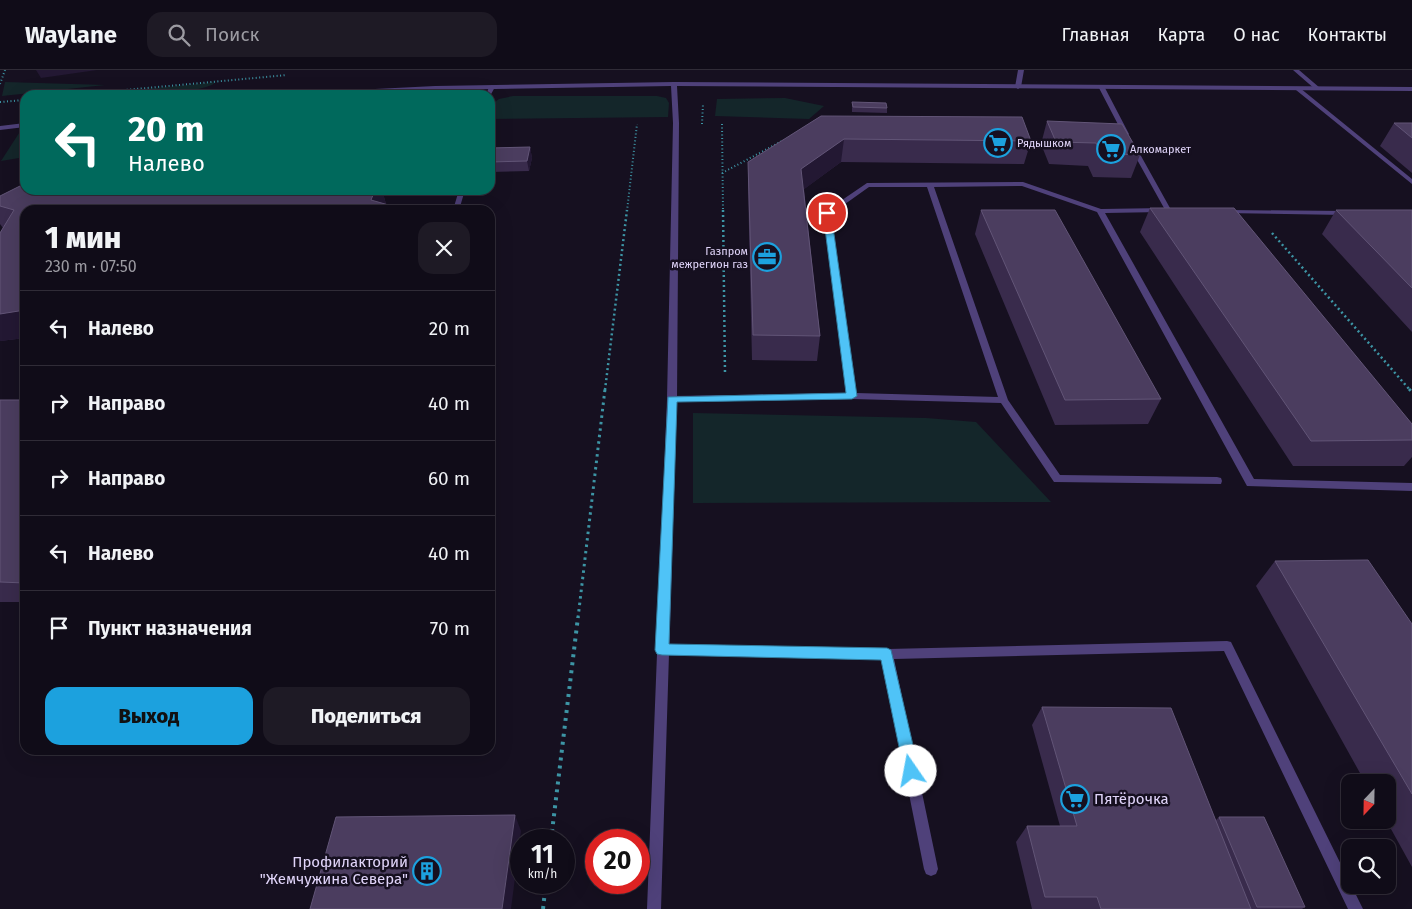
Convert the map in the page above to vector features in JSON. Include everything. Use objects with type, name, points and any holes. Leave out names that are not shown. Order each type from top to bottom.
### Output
[{"type":"street","points":[[1018,87],[1021,70]]},
{"type":"street","points":[[1296,70],[1318,89]]},
{"type":"street","points":[[654,909],[672,399],[676,123],[674,84]]},
{"type":"street","points":[[418,90],[674,84],[1412,89]]},
{"type":"street","points":[[1102,88],[1168,210]]},
{"type":"street","points":[[1298,89],[1412,182]]},
{"type":"street","points":[[0,128],[20,126]]},
{"type":"street","points":[[852,396],[827,213],[867,185],[1023,184],[1100,211],[1187,211]]},
{"type":"street","points":[[930,185],[1004,400],[1057,479],[1217,481]]},
{"type":"street","points":[[1100,211],[1252,483],[1412,487]]},
{"type":"street","points":[[1216,212],[1255,214],[1353,212]]},
{"type":"street","points":[[672,399],[852,396],[1004,400]]},
{"type":"street","points":[[662,650],[887,654],[1227,646],[1356,909]]},
{"type":"street","points":[[887,654],[932,869]]},
{"type":"path","points":[[0,84],[5,70]]},
{"type":"path","points":[[123,90],[290,74]]},
{"type":"path","points":[[0,102],[20,100]]},
{"type":"path","points":[[552,829],[637,124]]},
{"type":"path","points":[[722,124],[725,373]]},
{"type":"path","points":[[722,173],[784,140]]},
{"type":"path","points":[[1255,214],[1412,392]]},
{"type":"path","points":[[543,909],[545,894]]},
{"type":"shaded area","points":[[5,82],[105,85],[58,90],[20,90],[20,94],[2,96]]},
{"type":"shaded area","points":[[216,82],[207,87],[193,90],[136,90]]},
{"type":"shaded area","points":[[513,96],[657,96],[666,98],[669,103],[668,117],[495,119],[495,102],[499,99]]},
{"type":"shaded area","points":[[785,98],[824,106],[809,119],[715,116],[717,99]]},
{"type":"shaded area","points":[[20,132],[20,158],[1,161]]},
{"type":"shaded area","points":[[693,413],[926,418],[976,422],[1051,502],[693,503]]},
{"type":"building","points":[[852,102],[886,103],[887,108],[853,107]]},
{"type":"building","points":[[821,116],[1022,117],[1031,141],[844,139],[801,169],[820,336],[753,335],[748,162]]},
{"type":"building","points":[[1047,121],[1122,124],[1140,155],[1101,153],[1096,143],[1056,142]]},
{"type":"building","points":[[1394,123],[1412,123],[1412,138]]},
{"type":"building","points":[[530,147],[527,161],[495,162],[495,148]]},
{"type":"building","points":[[20,186],[20,195],[373,195],[371,200],[388,205],[20,205],[20,311],[0,314],[0,233],[14,210],[0,206],[0,196]]},
{"type":"building","points":[[1150,208],[1234,208],[1412,424],[1412,440],[1311,441]]},
{"type":"building","points":[[981,210],[1055,210],[1161,399],[1065,400]]},
{"type":"building","points":[[1336,210],[1412,210],[1412,288]]},
{"type":"building","points":[[0,400],[20,400],[20,583],[0,582]]},
{"type":"building","points":[[1368,560],[1412,624],[1412,794],[1275,561]]},
{"type":"building","points":[[1042,707],[1171,708],[1251,909],[1101,909],[1097,897],[1045,897],[1027,826],[1077,826]]},
{"type":"building","name":"Профилакторий \"Жемчужина Севера\"","points":[[515,815],[513,829],[510,829],[510,851],[502,909],[310,909],[336,817]]},
{"type":"building","points":[[1219,817],[1264,817],[1305,907],[1257,907]]},
{"type":"place","name":"Рядышком","points":[[998,143]]},
{"type":"place","name":"Алкомаркет","points":[[1111,149]]},
{"type":"place","name":"Газпром межрегион газ","points":[[767,257]]},
{"type":"place","name":"Пятёрочка","points":[[1075,799]]},
{"type":"place","name":"Профилакторий \"Жемчужина Севера\"","points":[[427,871]]},
{"type":"route","points":[[827,213],[852,396],[672,399],[662,650],[887,654],[911,771]]}]
